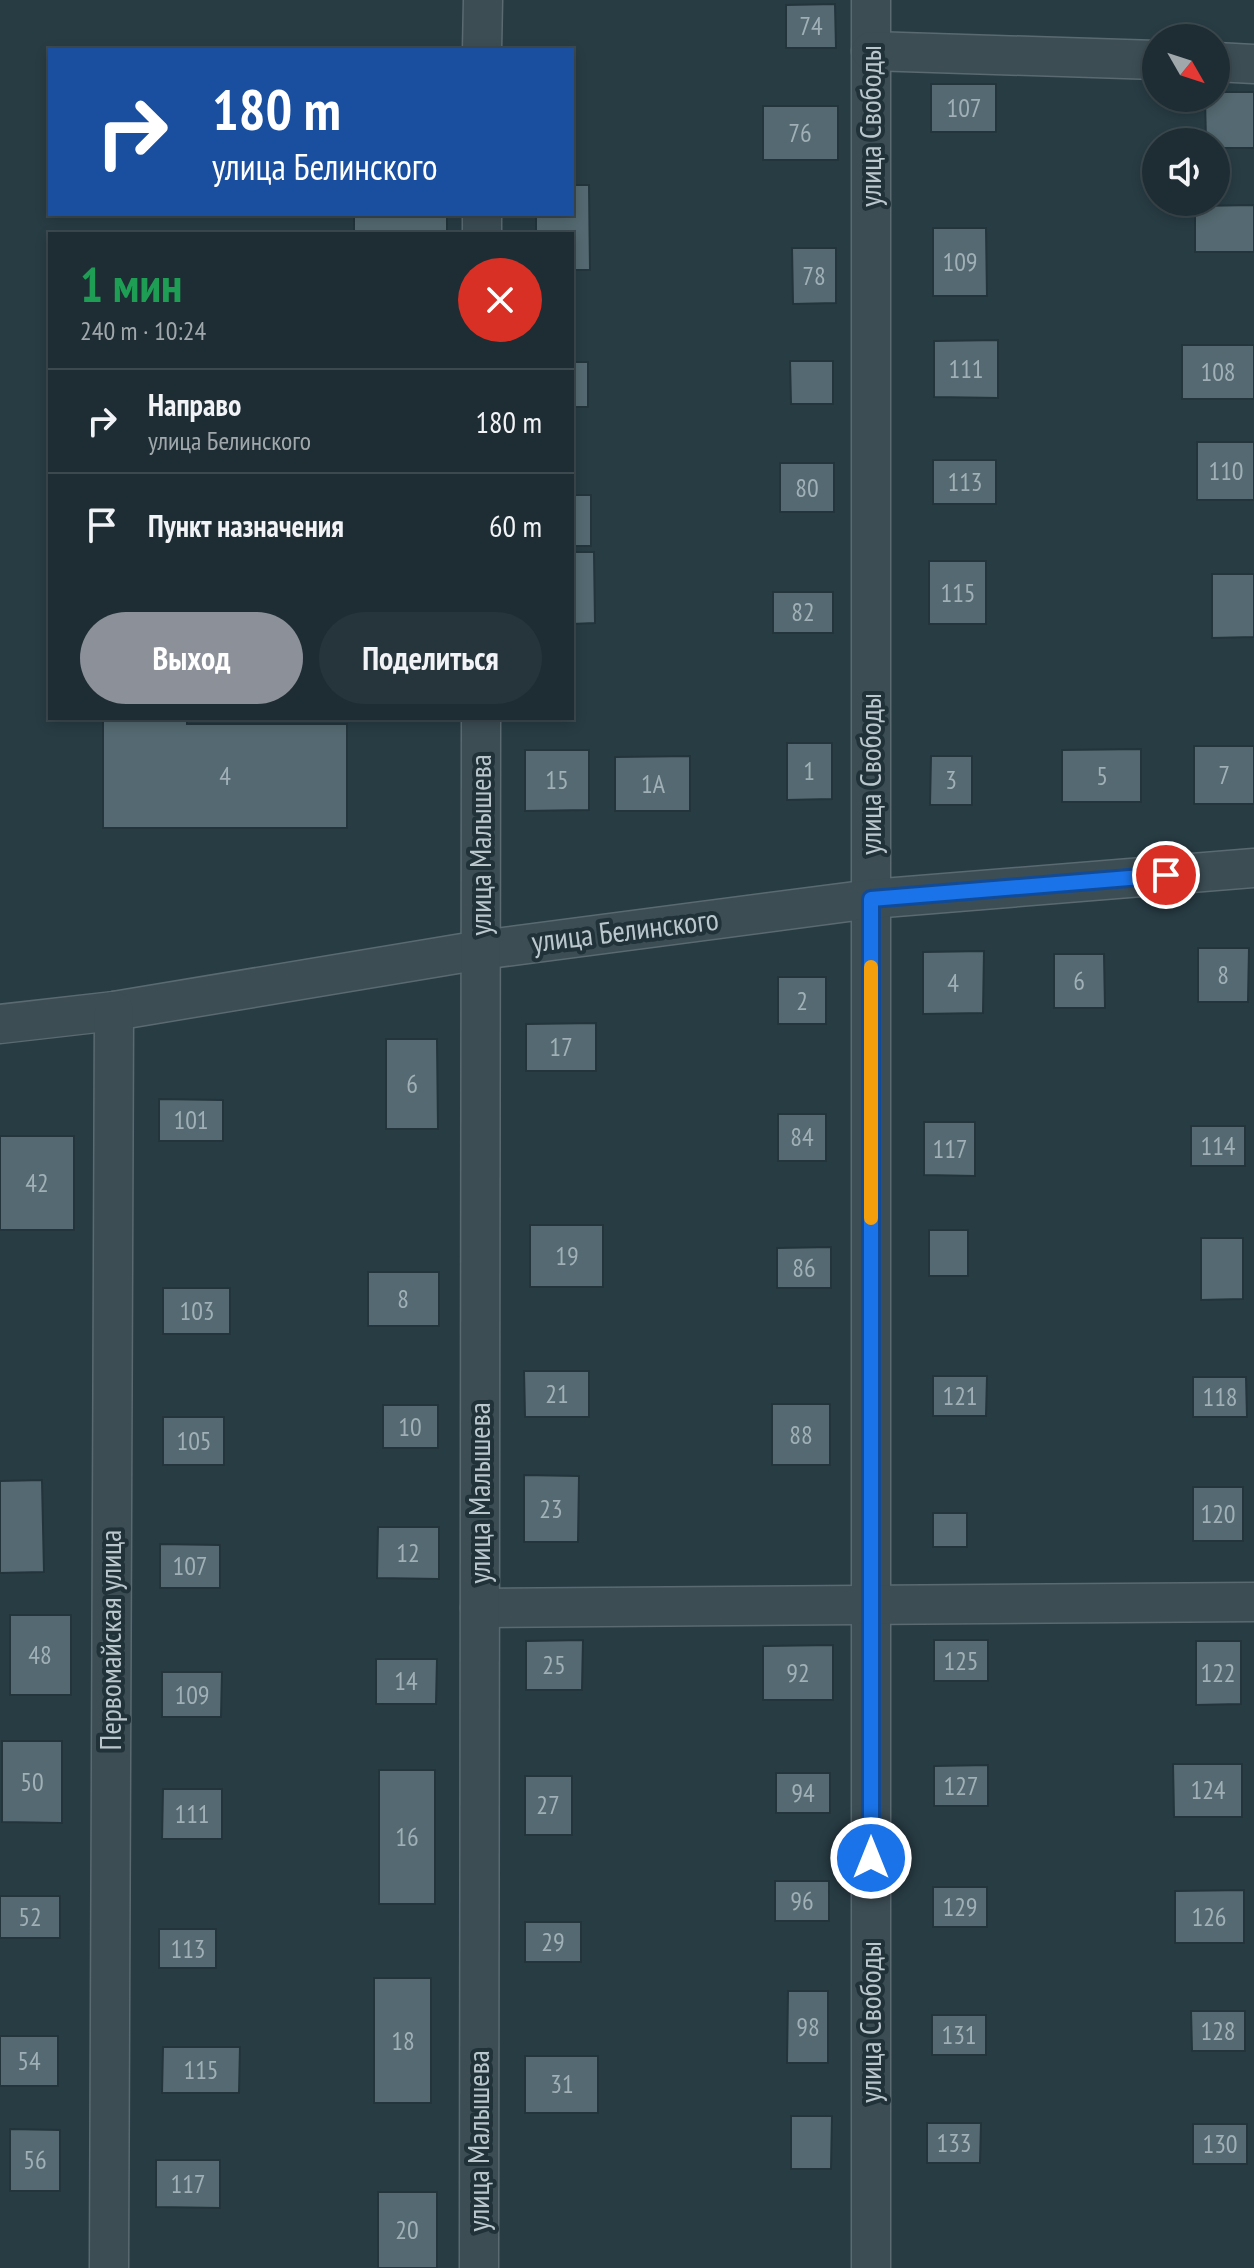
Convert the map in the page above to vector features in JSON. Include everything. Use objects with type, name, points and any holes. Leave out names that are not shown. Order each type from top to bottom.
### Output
[{"type":"street","points":[[482,48],[483,0]]},
{"type":"street","name":"улица Свободы","points":[[871,0],[871,2268]]},
{"type":"street","points":[[871,51],[1142,60]]},
{"type":"street","points":[[1230,63],[1254,64]]},
{"type":"street","name":"улица Малышева","points":[[479,2268],[481,720]]},
{"type":"street","name":"улица Белинского","points":[[0,1024],[114,1011],[481,950],[871,899],[1254,868]]},
{"type":"street","name":"Первомайская улица","points":[[109,2268],[114,1011]]},
{"type":"street","points":[[480,1608],[1254,1602]]},
{"type":"building","points":[[835,4],[836,48],[786,48],[786,5]]},
{"type":"building","points":[[931,84],[996,84],[996,132],[931,132]]},
{"type":"building","points":[[1230,92],[1254,92],[1254,148],[1230,148],[1230,128],[1206,128],[1205,112],[1230,112]]},
{"type":"building","points":[[763,106],[838,106],[838,160],[763,160]]},
{"type":"building","points":[[574,185],[589,185],[590,270],[574,270],[574,232],[536,232],[536,216],[574,216]]},
{"type":"building","points":[[1230,205],[1254,205],[1254,252],[1195,252],[1195,216],[1230,216]]},
{"type":"building","points":[[354,216],[447,216],[447,232],[354,232]]},
{"type":"building","points":[[933,228],[986,228],[987,296],[933,296]]},
{"type":"building","points":[[792,248],[836,248],[836,303],[793,304]]},
{"type":"building","points":[[998,340],[998,398],[934,397],[934,341]]},
{"type":"building","points":[[1182,345],[1254,345],[1254,399],[1182,399]]},
{"type":"building","points":[[790,361],[833,361],[833,404],[791,404]]},
{"type":"building","points":[[574,362],[588,362],[588,407],[574,407]]},
{"type":"building","points":[[1197,442],[1254,442],[1254,500],[1197,500]]},
{"type":"building","points":[[933,460],[996,460],[996,504],[933,504]]},
{"type":"building","points":[[780,463],[834,463],[834,512],[780,512]]},
{"type":"building","points":[[574,495],[591,495],[591,546],[574,546]]},
{"type":"building","points":[[574,552],[594,552],[595,623],[574,624]]},
{"type":"building","points":[[929,561],[986,561],[986,624],[929,624]]},
{"type":"building","points":[[1212,574],[1254,574],[1254,637],[1212,638]]},
{"type":"building","points":[[773,592],[833,592],[833,633],[773,633]]},
{"type":"building","points":[[103,720],[187,720],[187,724],[347,724],[347,828],[103,828]]},
{"type":"building","points":[[787,743],[832,743],[832,799],[787,800]]},
{"type":"building","points":[[1194,746],[1254,746],[1254,804],[1194,804]]},
{"type":"building","points":[[1141,749],[1141,802],[1062,802],[1062,750]]},
{"type":"building","points":[[525,750],[589,750],[589,810],[525,811]]},
{"type":"building","points":[[690,756],[690,811],[615,811],[615,757]]},
{"type":"building","points":[[931,756],[972,756],[972,805],[930,805]]},
{"type":"building","points":[[1198,948],[1249,948],[1248,1002],[1198,1002]]},
{"type":"building","points":[[984,951],[983,1013],[923,1014],[923,952]]},
{"type":"building","points":[[1054,954],[1104,954],[1105,1008],[1054,1008]]},
{"type":"building","points":[[778,977],[826,977],[826,1024],[778,1024]]},
{"type":"building","points":[[596,1023],[596,1071],[526,1071],[526,1024]]},
{"type":"building","points":[[386,1039],[437,1039],[438,1129],[386,1129]]},
{"type":"building","points":[[159,1099],[223,1100],[223,1141],[159,1141]]},
{"type":"building","points":[[778,1114],[826,1114],[826,1161],[778,1161]]},
{"type":"building","points":[[924,1122],[975,1122],[975,1176],[924,1175]]},
{"type":"building","points":[[1191,1126],[1245,1126],[1245,1166],[1191,1166]]},
{"type":"building","points":[[0,1136],[74,1136],[74,1230],[0,1230]]},
{"type":"building","points":[[530,1225],[603,1225],[603,1287],[530,1287]]},
{"type":"building","points":[[929,1230],[968,1230],[968,1276],[929,1276]]},
{"type":"building","points":[[1201,1238],[1243,1238],[1243,1299],[1201,1300]]},
{"type":"building","points":[[831,1247],[831,1288],[777,1288],[777,1248]]},
{"type":"building","points":[[368,1272],[439,1272],[439,1326],[368,1326]]},
{"type":"building","points":[[163,1288],[230,1288],[230,1334],[163,1334]]},
{"type":"building","points":[[524,1371],[589,1371],[589,1417],[525,1417]]},
{"type":"building","points":[[933,1376],[987,1376],[986,1416],[933,1416]]},
{"type":"building","points":[[1193,1377],[1246,1377],[1247,1417],[1193,1417]]},
{"type":"building","points":[[772,1404],[830,1404],[830,1465],[772,1465]]},
{"type":"building","points":[[383,1405],[438,1405],[438,1448],[383,1448]]},
{"type":"building","points":[[163,1417],[224,1417],[224,1465],[163,1465]]},
{"type":"building","points":[[524,1475],[579,1476],[578,1542],[524,1542]]},
{"type":"building","points":[[42,1480],[44,1572],[0,1573],[0,1481]]},
{"type":"building","points":[[1193,1487],[1243,1487],[1243,1541],[1193,1541]]},
{"type":"building","points":[[933,1513],[967,1513],[967,1547],[933,1547]]},
{"type":"building","points":[[378,1527],[439,1527],[439,1579],[377,1578]]},
{"type":"building","points":[[160,1544],[220,1545],[220,1588],[160,1588]]},
{"type":"building","points":[[10,1615],[71,1615],[71,1695],[10,1695]]},
{"type":"building","points":[[583,1640],[582,1690],[526,1690],[526,1641]]},
{"type":"building","points":[[934,1640],[988,1640],[988,1681],[934,1681]]},
{"type":"building","points":[[1196,1641],[1241,1641],[1241,1704],[1196,1705]]},
{"type":"building","points":[[833,1645],[833,1700],[763,1700],[763,1646]]},
{"type":"building","points":[[376,1659],[437,1659],[436,1704],[376,1704]]},
{"type":"building","points":[[162,1672],[222,1672],[221,1717],[162,1717]]},
{"type":"building","points":[[2,1741],[62,1741],[62,1823],[2,1822]]},
{"type":"building","points":[[1173,1764],[1242,1764],[1242,1817],[1174,1817]]},
{"type":"building","points":[[988,1765],[988,1806],[934,1806],[934,1766]]},
{"type":"building","points":[[379,1770],[435,1770],[435,1904],[379,1904]]},
{"type":"building","points":[[776,1773],[830,1773],[830,1813],[776,1813]]},
{"type":"building","points":[[525,1776],[572,1776],[572,1835],[525,1835]]},
{"type":"building","points":[[163,1789],[222,1789],[222,1839],[162,1839]]},
{"type":"building","points":[[775,1881],[829,1881],[829,1921],[775,1921]]},
{"type":"building","points":[[933,1887],[987,1887],[987,1927],[933,1927]]},
{"type":"building","points":[[1244,1890],[1244,1943],[1175,1943],[1175,1891]]},
{"type":"building","points":[[0,1896],[60,1896],[60,1938],[0,1938]]},
{"type":"building","points":[[525,1922],[581,1922],[581,1962],[525,1962]]},
{"type":"building","points":[[159,1929],[216,1929],[216,1968],[159,1968]]},
{"type":"building","points":[[374,1978],[431,1978],[431,2103],[374,2103]]},
{"type":"building","points":[[788,1991],[828,1991],[828,2063],[787,2063]]},
{"type":"building","points":[[1191,2011],[1245,2011],[1245,2051],[1192,2051]]},
{"type":"building","points":[[932,2015],[986,2015],[986,2055],[932,2055]]},
{"type":"building","points":[[0,2036],[58,2036],[58,2086],[0,2086]]},
{"type":"building","points":[[163,2047],[240,2047],[239,2093],[162,2093]]},
{"type":"building","points":[[525,2056],[598,2056],[598,2113],[525,2113]]},
{"type":"building","points":[[791,2116],[832,2116],[831,2169],[791,2169]]},
{"type":"building","points":[[927,2123],[981,2123],[980,2163],[927,2163]]},
{"type":"building","points":[[1193,2124],[1247,2124],[1247,2164],[1193,2164]]},
{"type":"building","points":[[10,2129],[60,2130],[60,2191],[10,2191]]},
{"type":"building","points":[[156,2160],[220,2160],[220,2208],[156,2207]]},
{"type":"building","points":[[378,2192],[437,2192],[437,2268],[378,2268]]},
{"type":"slow traffic","points":[[871,967],[871,1218]]},
{"type":"route","points":[[871,1858],[871,899],[1166,875]]}]
